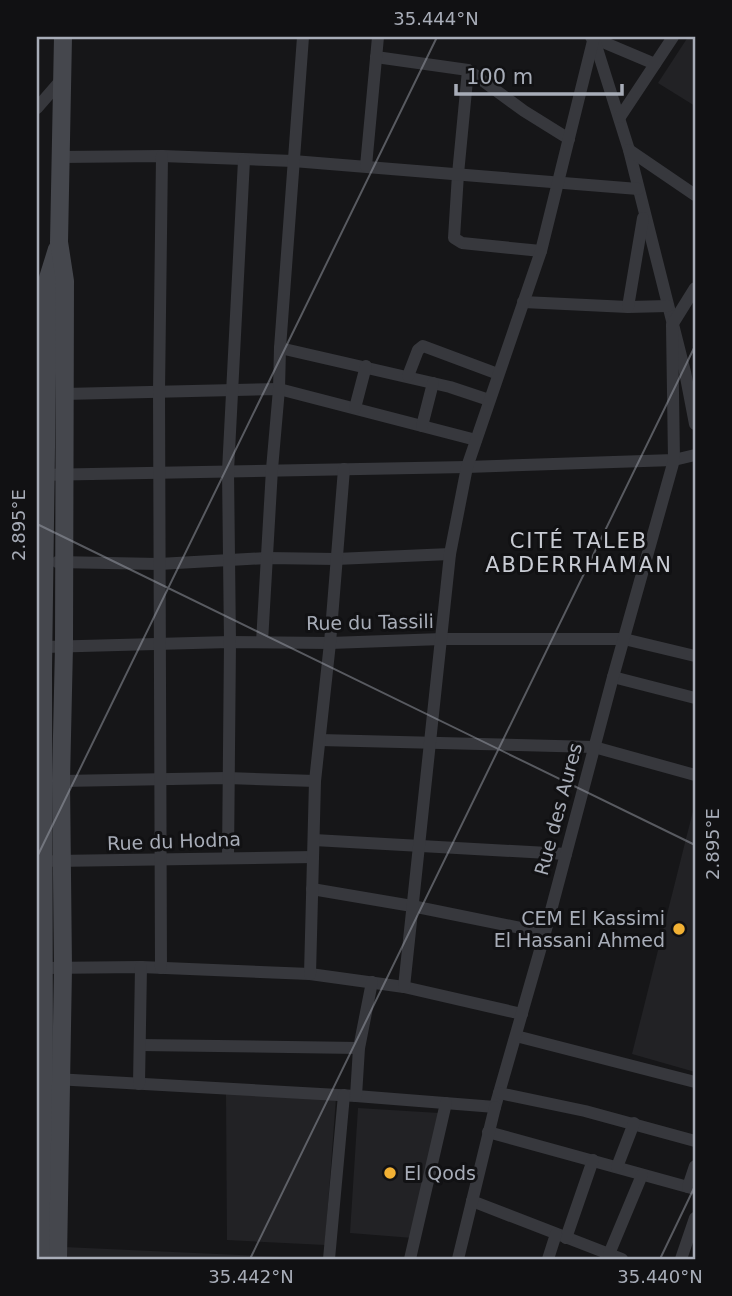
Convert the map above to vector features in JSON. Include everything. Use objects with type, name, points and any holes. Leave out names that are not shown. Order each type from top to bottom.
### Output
[{"type":"main road","points":[[52,1079],[43,968],[40,858],[40,669],[44,647],[49,475],[42,434],[42,331],[50,277],[60,242],[63,37]]},
{"type":"main road","points":[[41,1259],[52,1079],[63,968],[61,781],[64,646],[42,513],[64,394],[50,277]]},
{"type":"main road","points":[[46,1173],[58,1259]]},
{"type":"street","points":[[262,642],[303,37]]},
{"type":"street","points":[[366,166],[378,37]]},
{"type":"street","points":[[620,117],[673,37]]},
{"type":"street","points":[[593,38],[655,64]]},
{"type":"street","points":[[593,38],[620,117],[672,325],[690,376],[695,424]]},
{"type":"street","points":[[404,987],[450,554],[467,467],[541,251],[593,38]]},
{"type":"street","points":[[376,57],[468,70],[524,111],[569,139]]},
{"type":"street","points":[[468,70],[453,233],[457,241],[541,251]]},
{"type":"street","points":[[37,108],[63,78]]},
{"type":"street","points":[[629,150],[695,195]]},
{"type":"street","points":[[161,968],[158,779],[162,156]]},
{"type":"street","points":[[60,157],[162,156],[293,161],[638,189]]},
{"type":"street","points":[[228,858],[228,471],[244,160]]},
{"type":"street","points":[[628,307],[644,213]]},
{"type":"street","points":[[672,325],[691,304],[695,288]]},
{"type":"street","points":[[523,302],[667,306]]},
{"type":"street","name":"Rue des Aures","points":[[458,1259],[488,1132],[674,460],[672,325]]},
{"type":"street","points":[[408,376],[418,351],[423,346],[498,373]]},
{"type":"street","points":[[280,348],[408,376],[489,400]]},
{"type":"street","points":[[355,408],[366,366]]},
{"type":"street","points":[[422,426],[433,383]]},
{"type":"street","points":[[64,394],[279,389],[476,440]]},
{"type":"street","points":[[49,475],[467,467],[674,460],[695,455]]},
{"type":"street","points":[[310,974],[315,781],[330,643],[344,469]]},
{"type":"street","points":[[48,560],[159,564],[267,558],[336,559],[450,554]]},
{"type":"street","name":"Rue du Tassili","points":[[44,647],[442,639],[624,639],[695,656]]},
{"type":"street","points":[[613,677],[695,696]]},
{"type":"street","points":[[320,740],[594,747],[695,775]]},
{"type":"street","points":[[61,781],[227,778],[315,781]]},
{"type":"street","points":[[314,840],[566,853]]},
{"type":"street","name":"Rue du Hodna","points":[[40,858],[63,863],[313,857]]},
{"type":"street","points":[[312,889],[545,933]]},
{"type":"street","points":[[43,968],[141,967],[310,974],[404,987],[522,1014]]},
{"type":"street","points":[[139,1084],[141,967]]},
{"type":"street","points":[[329,1259],[350,1096],[372,982]]},
{"type":"street","points":[[516,1036],[695,1082]]},
{"type":"street","points":[[140,1045],[359,1048]]},
{"type":"street","points":[[52,1079],[495,1107]]},
{"type":"street","points":[[499,1093],[634,1123],[695,1141]]},
{"type":"street","points":[[410,1259],[446,1103]]},
{"type":"street","points":[[617,1167],[634,1123]]},
{"type":"street","points":[[488,1132],[692,1188],[695,1166]]},
{"type":"street","points":[[548,1259],[561,1236],[593,1160]]},
{"type":"street","points":[[472,1201],[561,1236],[594,1254],[615,1257],[642,1175]]},
{"type":"street","points":[[681,1259],[695,1218]]},
{"type":"shaded area","points":[[688,37],[695,37],[695,106],[658,83]]},
{"type":"shaded area","name":"CEM El Kassimi El Hassani Ahmed","points":[[695,803],[695,1072],[632,1054]]},
{"type":"shaded area","points":[[226,1093],[336,1098],[325,1245],[227,1240]]},
{"type":"shaded area","name":"El Qods","points":[[358,1108],[439,1113],[413,1238],[350,1233]]},
{"type":"shaded area","points":[[64,1247],[327,1259],[64,1259]]},
{"type":"place","name":"CEM El Kassimi El Hassani Ahmed","points":[[679,929]]},
{"type":"place","name":"El Qods","points":[[390,1173]]},
{"type":"district","name":"CITÉ TALEB ABDERRHAMAN","points":[[579,553]]}]
